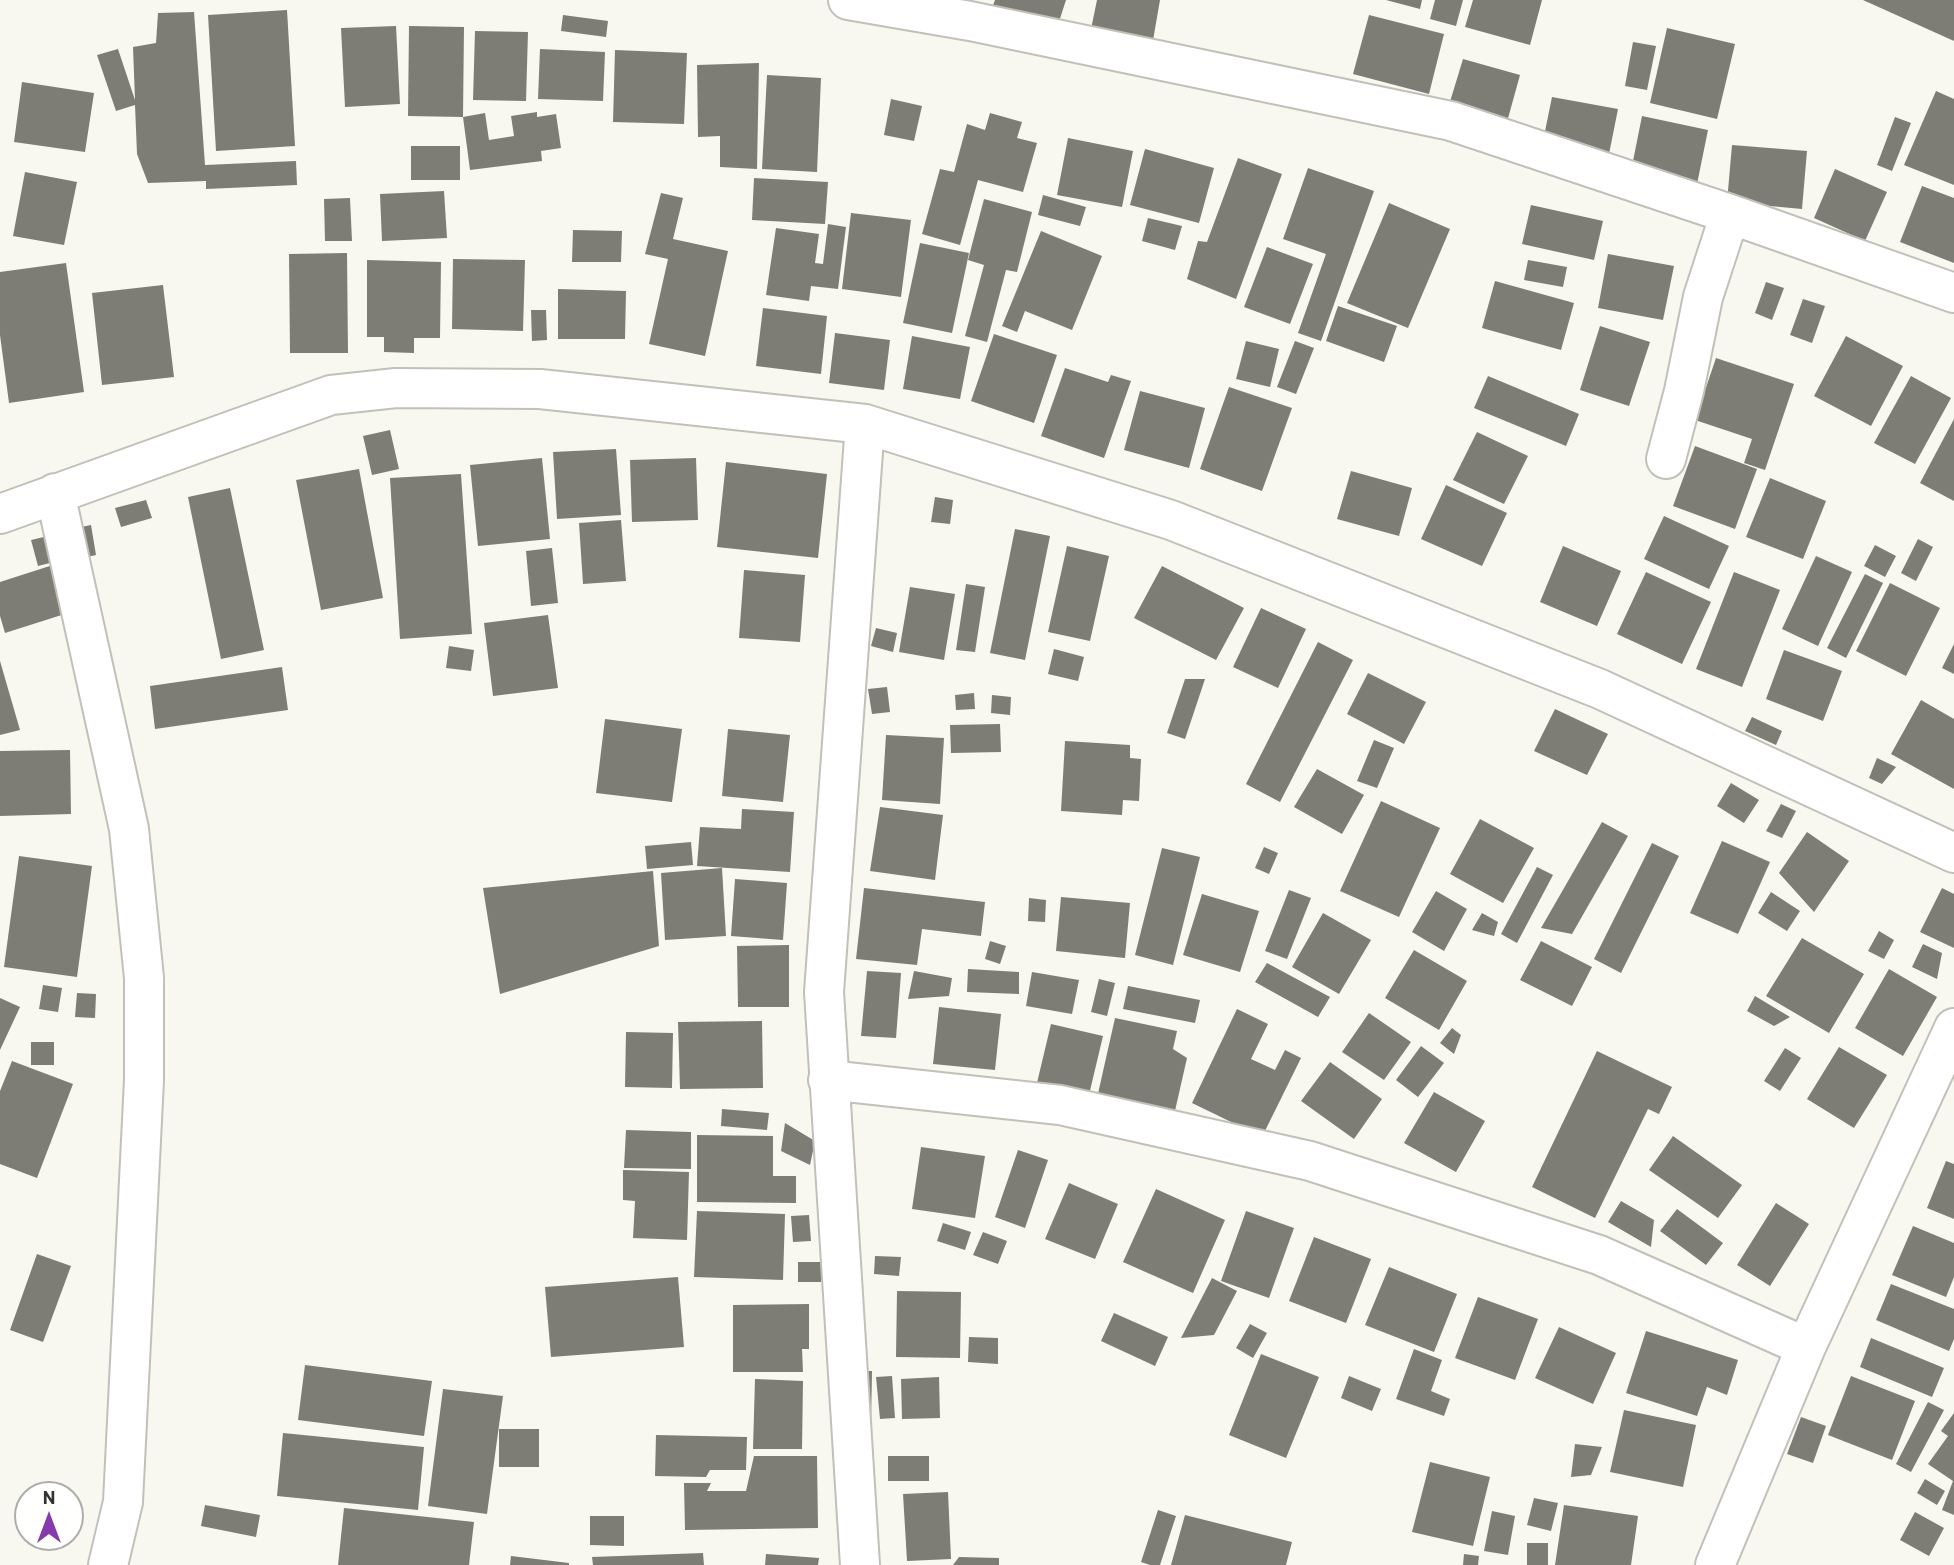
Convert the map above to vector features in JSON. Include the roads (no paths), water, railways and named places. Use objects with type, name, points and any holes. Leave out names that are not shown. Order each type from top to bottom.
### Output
[{"type":"street","points":[[848,0],[972,10],[1451,121],[1730,214],[1954,293]]},
{"type":"street","points":[[1666,459],[1685,391],[1703,297],[1730,214]]},
{"type":"street","points":[[0,514],[331,395],[396,388],[540,389],[865,424],[1171,520],[1600,689],[1954,853]]},
{"type":"street","points":[[860,1565],[824,992],[865,424]]},
{"type":"street","points":[[55,493],[129,829],[144,978],[144,1080],[123,1502],[108,1565]]},
{"type":"street","points":[[1715,1565],[1806,1347],[1954,1028]]},
{"type":"street","points":[[828,1080],[1060,1105],[1310,1161],[1599,1255],[1806,1347]]}]
